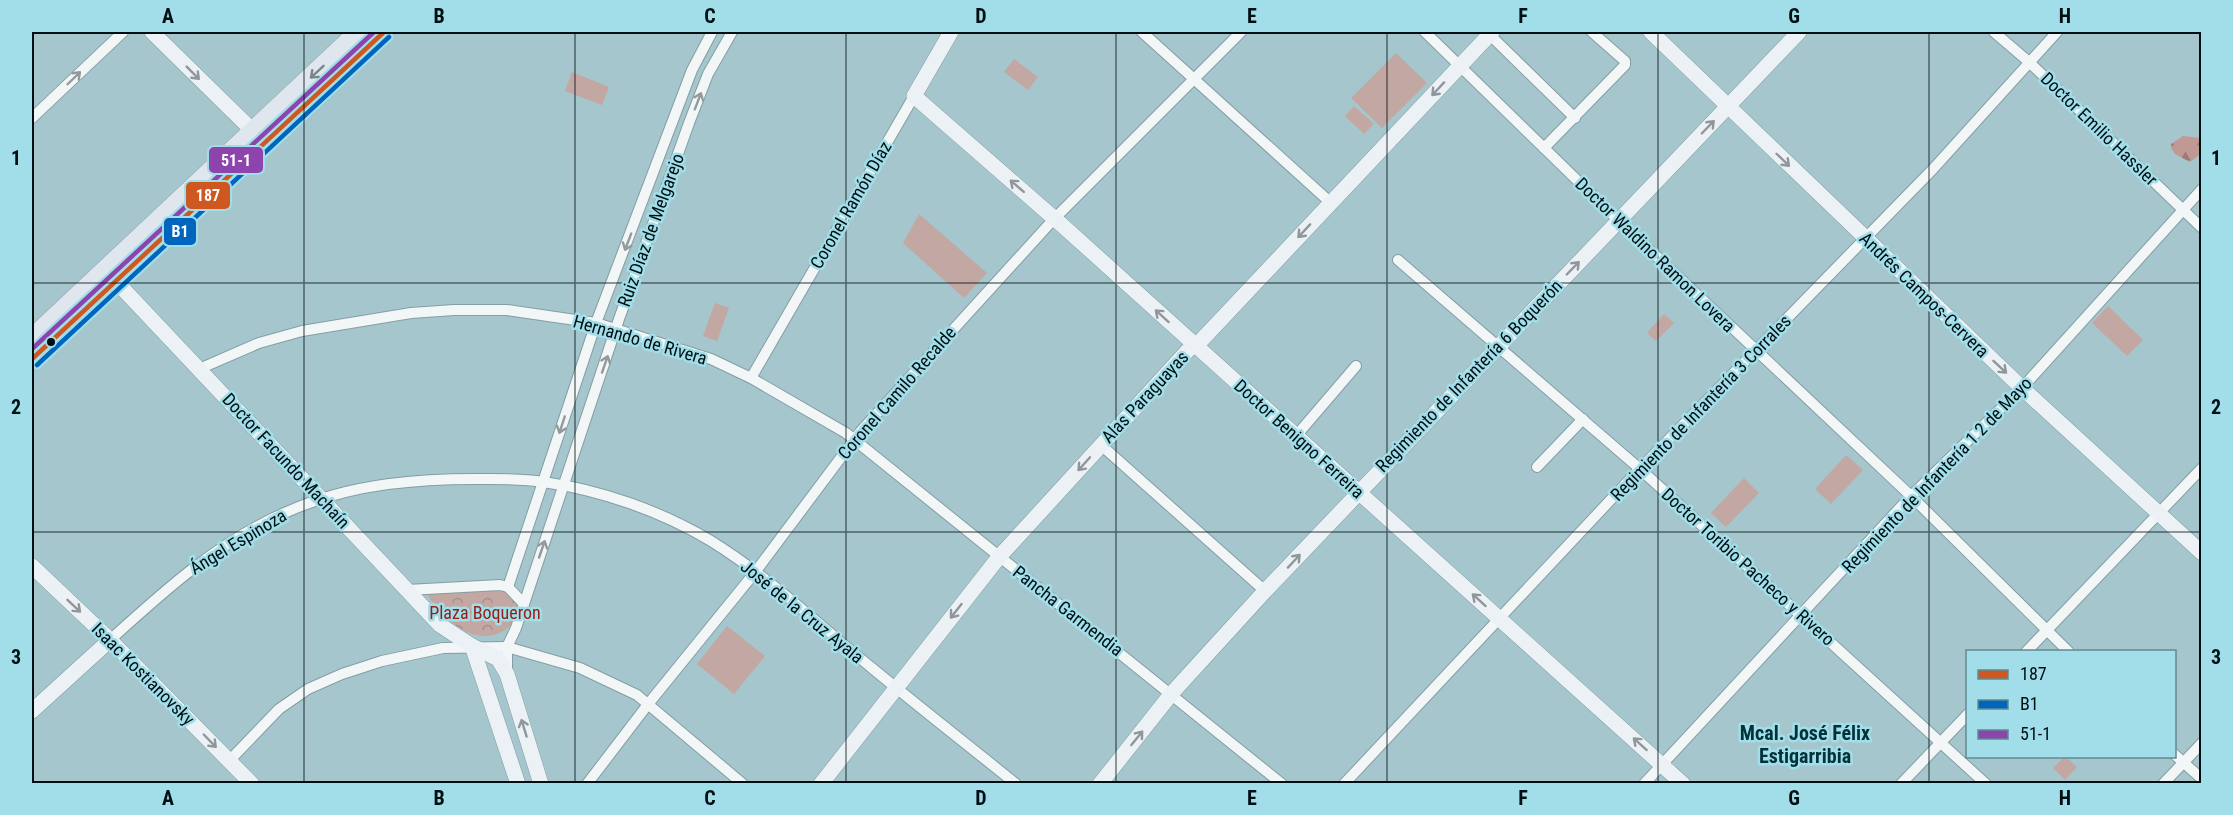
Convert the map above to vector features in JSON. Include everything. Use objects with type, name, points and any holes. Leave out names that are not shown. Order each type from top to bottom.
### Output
[{"type":"highway","points":[[32,339],[111,276],[121,260],[175,209],[176,204],[259,137],[315,98],[372,33]]},
{"type":"highway","points":[[32,359],[111,276],[259,137]]},
{"type":"street","points":[[32,116],[123,32]]},
{"type":"street","points":[[152,32],[259,137]]},
{"type":"street","name":"Ruiz Díaz de Melgarejo","points":[[508,586],[596,323],[692,70],[712,32]]},
{"type":"street","name":"Ruiz Díaz de Melgarejo","points":[[507,674],[507,646],[524,604],[616,329],[708,74],[732,32]]},
{"type":"street","name":"Coronel Ramón Díaz","points":[[751,378],[951,32]]},
{"type":"street","points":[[1142,32],[1331,203]]},
{"type":"street","name":"Coronel Camilo Recalde","points":[[587,783],[756,570],[854,438],[1054,219],[1241,32]]},
{"type":"street","name":"Doctor Waldino Ramon Lovera","points":[[1425,32],[1756,352],[1911,496],[2068,650]]},
{"type":"street","points":[[1544,148],[1625,65],[1625,62],[1592,32]]},
{"type":"street","name":"Andrés Campos-Cervera","points":[[1651,32],[2022,388],[2202,553]]},
{"type":"street","name":"Regimiento de Infantería 6 Boquerón","points":[[1100,783],[1172,693],[1265,591],[1799,32]]},
{"type":"street","name":"Doctor Emilio Hassler","points":[[1994,32],[2029,62],[2202,228]]},
{"type":"street","name":"Regimiento de Infantería 3 Corrales","points":[[1344,783],[1640,469],[1933,169],[2057,32]]},
{"type":"street","points":[[1491,33],[1575,118]]},
{"type":"street","name":"Alas Paraguayas","points":[[821,783],[999,557],[1191,347],[1196,346],[1491,33]]},
{"type":"street","name":"Doctor Benigno Ferreira","points":[[914,96],[1683,783]]},
{"type":"street","points":[[674,118],[689,123]]},
{"type":"street","name":"Regimiento de Infantería 1 2 de Mayo","points":[[1644,783],[1802,616],[1911,496],[2022,388],[2202,189]]},
{"type":"street","name":"Doctor Toribio Pacheco y Rivero","points":[[1398,260],[1640,469],[1986,783]]},
{"type":"street","name":"Doctor Facundo Machaín","points":[[111,276],[440,625],[472,646],[498,659],[507,674],[541,783]]},
{"type":"street","name":"Hernando de Rivera","points":[[199,369],[259,343],[302,331],[411,313],[507,310],[596,323],[711,359],[751,378],[854,438]]},
{"type":"street","points":[[1296,436],[1356,366]]},
{"type":"street","points":[[1537,467],[1583,419]]},
{"type":"street","name":"Pancha Garmendia","points":[[854,438],[1282,783]]},
{"type":"street","points":[[1101,445],[1265,591]]},
{"type":"street","points":[[2027,650],[2202,468]]},
{"type":"street","name":"Ángel Espinoza","points":[[32,711],[178,579],[225,545],[289,510],[336,493],[399,483],[471,479],[564,485]]},
{"type":"street","name":"José de la Cruz Ayala","points":[[564,485],[650,511],[708,540],[756,570],[897,688],[1016,783]]},
{"type":"street","name":"Isaac Kostianovsky","points":[[32,566],[110,640],[252,783]]},
{"type":"street","points":[[407,590],[500,585],[508,586],[524,604]]},
{"type":"street","points":[[472,646],[518,783]]},
{"type":"street","points":[[229,761],[279,709],[308,689],[342,674],[382,661],[443,648],[507,646],[580,668],[637,695],[743,783]]},
{"type":"street","points":[[1901,783],[1966,716]]},
{"type":"street","points":[[2163,783],[2202,743]]},
{"type":"street","points":[[2176,755],[2202,779]]},
{"type":"green space","points":[[1396,53],[1427,83],[1382,128],[1351,98]]},
{"type":"green space","points":[[1014,59],[1038,77],[1028,90],[1004,72]]},
{"type":"green space","points":[[572,72],[609,87],[602,105],[565,91]]},
{"type":"green space","points":[[1354,106],[1374,124],[1364,134],[1345,116]]},
{"type":"green space","points":[[2183,136],[2201,138],[2201,154],[2190,162],[2175,154],[2171,148],[2171,144]]},
{"type":"green space","points":[[919,214],[987,273],[964,298],[903,243]]},
{"type":"green space","points":[[715,303],[729,308],[717,341],[703,336]]},
{"type":"green space","points":[[2108,306],[2143,340],[2127,356],[2092,323]]},
{"type":"green space","points":[[1664,314],[1674,323],[1656,341],[1647,333]]},
{"type":"green space","points":[[1846,455],[1863,470],[1831,504],[1815,489]]},
{"type":"green space","points":[[1744,478],[1759,493],[1726,527],[1711,513]]},
{"type":"green space","name":"Plaza Boqueron","points":[[501,590],[512,597],[517,607],[516,617],[510,626],[500,633],[486,636],[471,633],[454,624],[428,596],[429,594]]},
{"type":"green space","points":[[727,626],[765,656],[734,694],[697,664]]},
{"type":"green space","points":[[2063,758],[2067,758],[2077,767],[2065,780],[2053,768]]},
{"type":"transit line","name":"51-1","points":[[32,349],[374,32]]},
{"type":"transit line","name":"187","points":[[32,359],[384,32]]},
{"type":"transit line","name":"B1","points":[[37,365],[389,37]]},
{"type":"district","name":"Mcal. José Félix Estigarribia","points":[[1805,744]]}]
